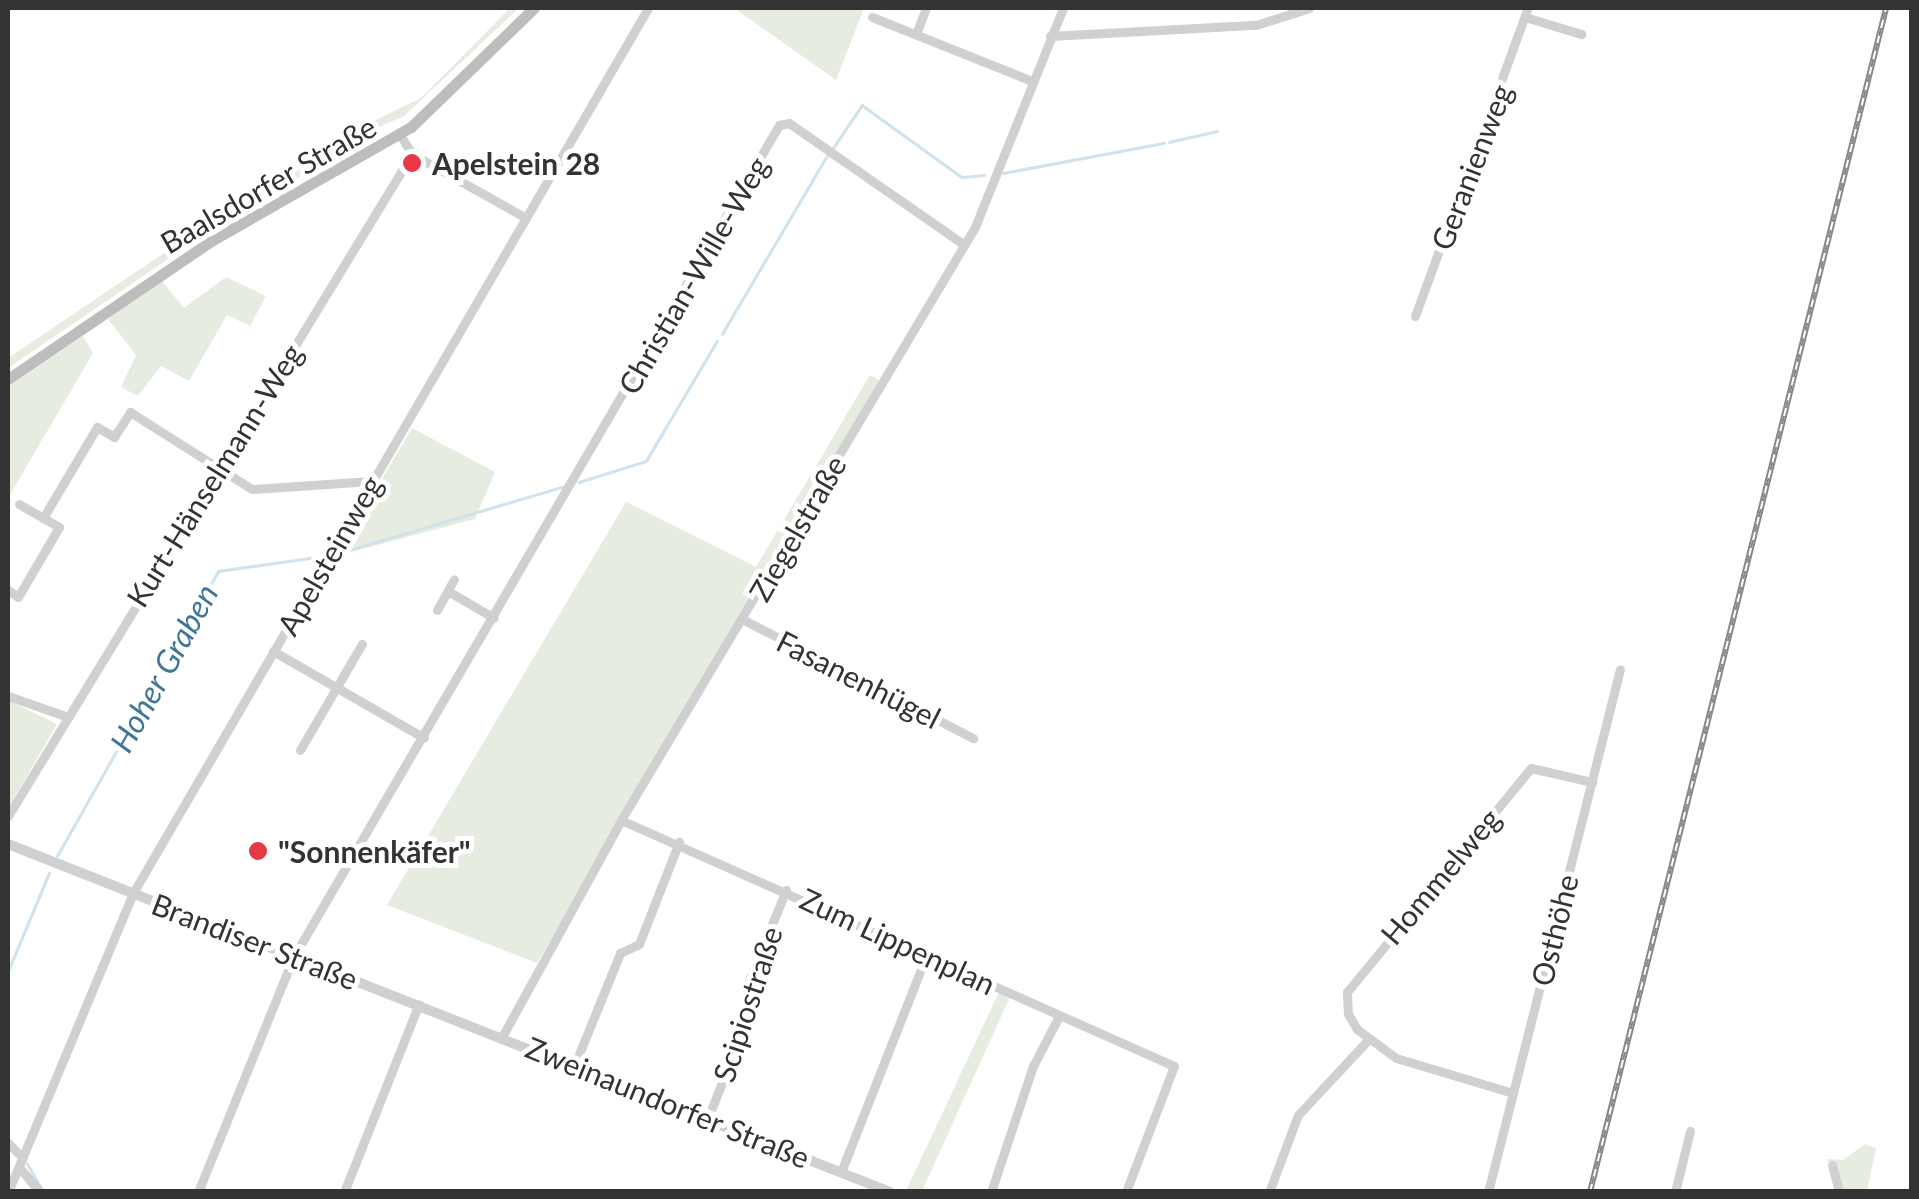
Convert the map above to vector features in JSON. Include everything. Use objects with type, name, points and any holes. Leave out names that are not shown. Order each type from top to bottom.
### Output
[{"type":"main road","name":"Baalsdorfer Straße","points":[[8,379],[211,241],[400,135],[534,8]]},
{"type":"street","name":"Apelsteinweg","points":[[8,1192],[133,893],[648,8]]},
{"type":"street","points":[[916,34],[926,8]]},
{"type":"street","name":"Ziegelstraße","points":[[503,1035],[621,820],[744,620],[985,207],[1063,8]]},
{"type":"street","points":[[1050,36],[1256,25],[1309,8]]},
{"type":"street","name":"Geranienweg","points":[[1415,316],[1526,12],[1581,34]]},
{"type":"street","points":[[872,17],[1032,81]]},
{"type":"street","name":"Christian-Wille-Weg","points":[[198,1192],[294,956],[779,124],[789,123],[963,244]]},
{"type":"street","points":[[400,135],[412,154],[526,218]]},
{"type":"street","name":"Kurt-Hänselmann-Weg","points":[[8,816],[65,716],[412,154]]},
{"type":"street","points":[[43,518],[97,427],[114,437],[130,412],[263,492],[371,481]]},
{"type":"street","points":[[8,590],[18,597],[59,527],[19,504]]},
{"type":"street","points":[[437,610],[454,579]]},
{"type":"street","points":[[448,591],[494,618]]},
{"type":"street","name":"Fasanenhügel","points":[[744,620],[972,738]]},
{"type":"street","points":[[300,750],[362,644]]},
{"type":"street","points":[[273,651],[424,738]]},
{"type":"street","name":"Osthöhe","points":[[1488,1192],[1620,669]]},
{"type":"street","points":[[8,696],[65,716]]},
{"type":"street","name":"Hommelweg","points":[[1368,1040],[1348,1014],[1350,984],[1530,768],[1592,782]]},
{"type":"street","name":"Zum Lippenplan","points":[[621,820],[648,828],[1174,1066],[1126,1192]]},
{"type":"street","points":[[575,1064],[620,954],[639,944],[679,842]]},
{"type":"street","name":"Brandiser Straße","points":[[8,844],[503,1035]]},
{"type":"street","name":"Scipiostraße","points":[[708,1118],[752,1006],[746,988],[786,890]]},
{"type":"street","points":[[840,1172],[927,954]]},
{"type":"street","points":[[344,1192],[419,1004]]},
{"type":"street","points":[[991,1192],[1033,1066],[1059,1016]]},
{"type":"street","name":"Zweinaundorfer Straße","points":[[503,1035],[890,1192]]},
{"type":"street","points":[[1269,1192],[1298,1115],[1368,1040],[1407,1064],[1513,1093]]},
{"type":"street","points":[[1675,1192],[1690,1130]]},
{"type":"street","points":[[8,1143],[40,1192]]},
{"type":"street","points":[[1832,1166],[1839,1192]]},
{"type":"shaded area","points":[[510,8],[519,8],[404,116],[359,136],[328,162],[249,204],[8,368],[8,358],[203,227],[329,152],[353,131],[421,98]]},
{"type":"shaded area","points":[[734,8],[864,8],[836,80]]},
{"type":"shaded area","points":[[226,277],[266,296],[250,326],[227,315],[189,381],[161,366],[138,396],[121,387],[136,355],[108,319],[162,281],[184,308]]},
{"type":"shaded area","points":[[83,336],[93,353],[8,498],[8,387]]},
{"type":"shaded area","points":[[870,375],[879,380],[537,963],[387,905],[626,502],[756,567]]},
{"type":"shaded area","points":[[412,428],[495,472],[475,519],[336,556]]},
{"type":"shaded area","points":[[8,700],[57,724],[8,809]]},
{"type":"shaded area","points":[[999,992],[1010,997],[922,1191],[906,1191]]},
{"type":"shaded area","points":[[1865,1144],[1876,1148],[1867,1191],[1843,1191],[1827,1159],[1843,1160]]},
{"type":"waterway","name":"Hoher Graben","points":[[833,148],[862,105],[962,177],[984,175]]},
{"type":"waterway","name":"Hoher Graben","points":[[1169,142],[1217,131]]},
{"type":"waterway","name":"Hoher Graben","points":[[1003,173],[1164,143]]},
{"type":"waterway","name":"Hoher Graben","points":[[722,334],[827,156]]},
{"type":"waterway","name":"Hoher Graben","points":[[579,482],[646,461],[717,341]]},
{"type":"waterway","name":"Hoher Graben","points":[[339,553],[562,487]]},
{"type":"waterway","name":"Hoher Graben","points":[[57,856],[218,571],[323,556]]},
{"type":"waterway","name":"Hoher Graben","points":[[8,971],[49,873]]},
{"type":"waterway","name":"Hoher Graben","points":[[27,1163],[44,1192]]},
{"type":"railway","points":[[1590,1192],[1886,8]]},
{"type":"place","name":"Apelstein 28","points":[[412,163]]},
{"type":"place","name":"\"Sonnenkäfer\"","points":[[258,851]]}]
